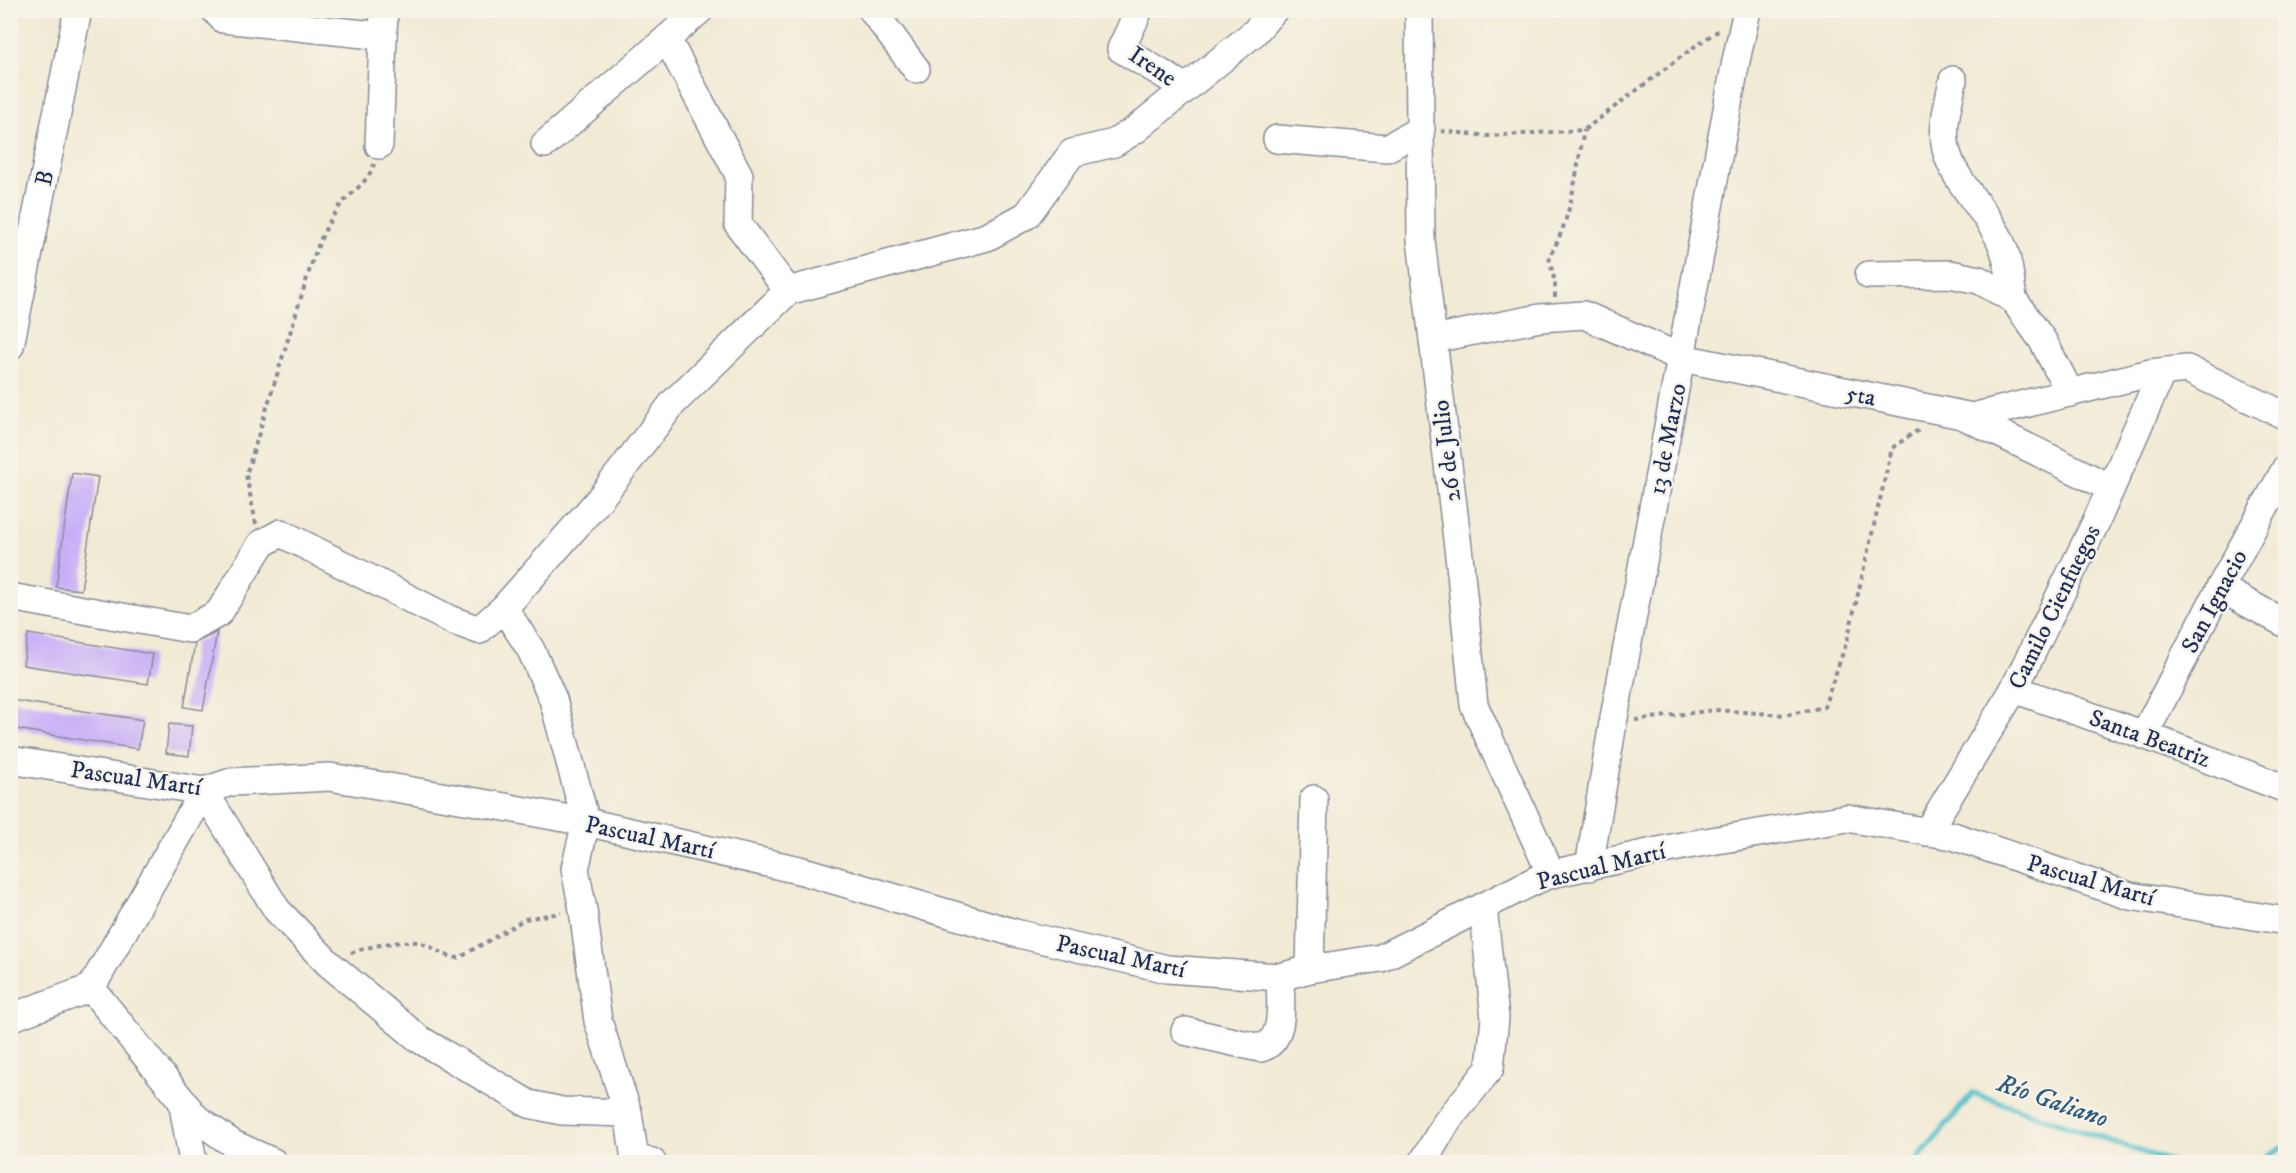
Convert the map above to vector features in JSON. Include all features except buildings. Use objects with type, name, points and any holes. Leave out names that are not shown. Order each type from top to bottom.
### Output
[{"type":"street","name":"B","points":[[10,346],[78,10]]},
{"type":"street","points":[[215,10],[223,20],[383,23],[379,146]]},
{"type":"street","points":[[545,144],[700,10]]},
{"type":"street","points":[[872,10],[916,69]]},
{"type":"street","name":"Irene","points":[[1139,10],[1121,50],[1186,88]]},
{"type":"street","points":[[10,597],[190,629],[219,613],[261,544],[281,533],[451,620],[479,630],[504,608],[598,501],[673,403],[788,291],[987,237],[1027,215],[1072,153],[1114,143],[1135,130],[1255,32],[1275,10]]},
{"type":"street","name":"26 de Julio","points":[[1419,10],[1421,240],[1460,564],[1474,705],[1551,874]]},
{"type":"street","name":"13 de Marzo","points":[[1589,867],[1613,723],[1747,12]]},
{"type":"street","points":[[667,39],[739,174],[738,224],[788,291]]},
{"type":"street","points":[[1953,80],[1944,129],[1946,150],[1956,171],[2000,239],[2008,261],[2013,299]]},
{"type":"street","points":[[1276,140],[1387,148],[1421,129]]},
{"type":"street","points":[[1869,275],[1950,274],[1979,280],[2013,299],[2043,341],[2070,393]]},
{"type":"street","name":"5ta","points":[[1433,339],[1540,318],[1584,315],[1682,358],[1972,417],[2162,372],[2187,369],[2286,416]]},
{"type":"street","name":"Camilo Cienfuegos","points":[[1927,832],[2014,689],[2111,488],[2162,372]]},
{"type":"street","points":[[1964,416],[2111,488]]},
{"type":"street","name":"San Ignacio","points":[[2144,735],[2220,588],[2286,468]]},
{"type":"street","points":[[2220,588],[2286,624]]},
{"type":"street","points":[[504,608],[531,650],[553,699],[586,822],[575,869],[598,1021],[628,1113],[635,1159],[652,1162]]},
{"type":"street","name":"Santa Beatriz","points":[[2014,689],[2286,789]]},
{"type":"street","name":"Pascual Martí","points":[[10,760],[204,791],[231,782],[330,777],[586,822],[803,871],[1015,933],[1167,969],[1280,977],[1310,969],[1381,958],[1551,874],[1682,846],[1847,818],[1953,836],[2130,896],[2286,921]]},
{"type":"street","points":[[10,1015],[15,1016],[91,988],[204,791],[277,910],[328,963],[419,1039],[529,1104],[562,1111],[628,1113]]},
{"type":"street","points":[[1310,969],[1314,799]]},
{"type":"street","points":[[1428,1161],[1446,1123],[1490,1068],[1495,1018],[1483,907]]},
{"type":"street","points":[[1185,1031],[1260,1048],[1268,1046],[1274,1041],[1279,1029],[1280,977]]},
{"type":"street","points":[[91,988],[196,1118],[233,1144],[273,1162]]},
{"type":"street","points":[[182,1100],[193,1162]]},
{"type":"path","points":[[1421,129],[1489,136],[1584,130],[1698,44],[1747,12]]},
{"type":"path","points":[[1556,317],[1555,282],[1549,257],[1560,240],[1575,180],[1584,130]]},
{"type":"path","points":[[261,544],[246,475],[322,233],[340,206],[372,173],[379,146]]},
{"type":"path","points":[[1613,723],[1715,710],[1785,715],[1824,707],[1847,641],[1892,448],[1925,428]]},
{"type":"path","points":[[328,963],[366,947],[417,942],[450,958],[459,958],[525,919],[583,910]]},
{"type":"waterway","name":"Río Galiano","points":[[1915,1162],[1973,1093],[2171,1162]]},
{"type":"waterway","name":"Río Galiano","points":[[2258,1162],[2286,1145]]}]
